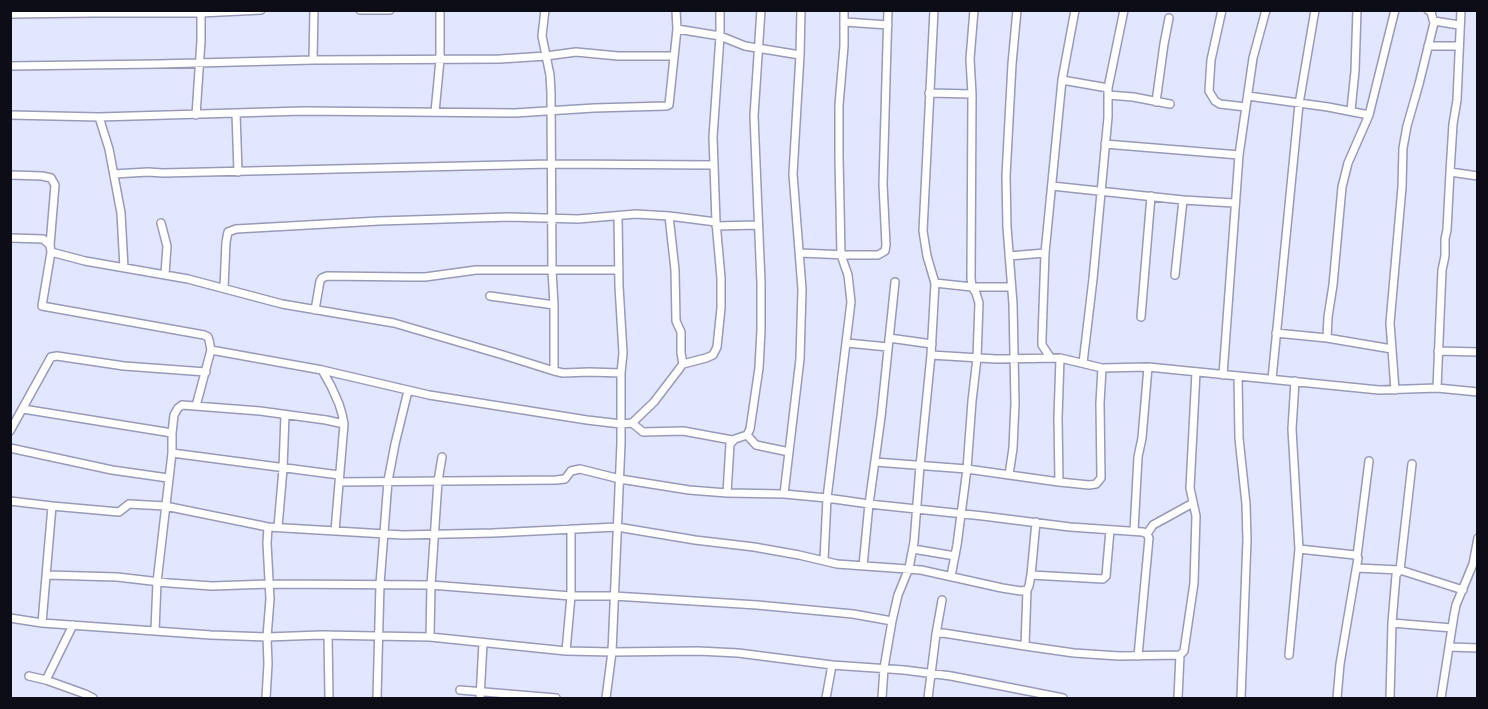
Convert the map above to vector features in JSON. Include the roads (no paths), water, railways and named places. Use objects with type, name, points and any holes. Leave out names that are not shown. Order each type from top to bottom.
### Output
[{"type":"street","points":[[10,14],[261,10]]},
{"type":"street","points":[[313,60],[314,10]]},
{"type":"street","points":[[360,10],[390,10]]},
{"type":"street","points":[[435,112],[440,60],[440,10]]},
{"type":"street","points":[[545,10],[542,36],[550,75],[554,371]]},
{"type":"street","points":[[10,115],[99,117],[303,111],[514,113],[666,106],[669,105],[677,29],[676,10]]},
{"type":"street","points":[[211,350],[322,370],[408,392],[621,424],[632,423],[654,402],[683,364],[713,355],[717,346],[721,278],[716,224],[713,137],[720,10]]},
{"type":"street","points":[[632,423],[643,432],[683,431],[732,441],[747,435],[750,429],[759,368],[761,318],[754,116],[761,10]]},
{"type":"street","points":[[784,494],[800,359],[802,289],[793,174],[801,56],[801,10]]},
{"type":"street","points":[[824,560],[827,498],[851,302],[848,275],[841,255],[839,105],[844,10]]},
{"type":"street","points":[[800,253],[878,255],[885,251],[883,184],[888,10]]},
{"type":"street","points":[[882,699],[884,668],[892,621],[898,595],[909,568],[912,549],[932,344],[935,283],[923,231],[934,10]]},
{"type":"street","points":[[951,576],[967,469],[977,358],[978,303],[971,278],[972,94],[970,59],[974,10]]},
{"type":"street","points":[[1009,475],[1015,427],[1013,304],[1007,228],[1006,176],[1017,10]]},
{"type":"street","points":[[1050,357],[1042,345],[1045,253],[1062,80],[1074,10]]},
{"type":"street","points":[[1083,363],[1093,279],[1108,92],[1124,10]]},
{"type":"street","points":[[1222,10],[1211,60],[1209,91],[1215,101],[1220,104],[1246,107]]},
{"type":"street","points":[[1223,375],[1239,155],[1253,58],[1266,10]]},
{"type":"street","points":[[1272,379],[1299,104],[1315,10]]},
{"type":"street","points":[[1351,110],[1355,71],[1356,10]]},
{"type":"street","points":[[1327,338],[1342,187],[1348,163],[1369,115],[1395,10]]},
{"type":"street","points":[[1395,390],[1390,323],[1402,193],[1404,140],[1434,21],[1428,10]]},
{"type":"street","points":[[1437,388],[1442,270],[1447,230],[1453,124],[1457,100],[1461,10]]},
{"type":"street","points":[[196,115],[201,12]]},
{"type":"street","points":[[1156,102],[1169,18]]},
{"type":"street","points":[[1434,21],[1459,25]]},
{"type":"street","points":[[845,22],[888,25]]},
{"type":"street","points":[[677,29],[720,36],[745,46],[801,56]]},
{"type":"street","points":[[1428,46],[1459,46]]},
{"type":"street","points":[[10,66],[440,60],[546,56],[576,52],[618,56],[674,56]]},
{"type":"street","points":[[1062,80],[1170,104]]},
{"type":"street","points":[[929,93],[972,94]]},
{"type":"street","points":[[1248,96],[1351,110],[1369,115]]},
{"type":"street","points":[[236,113],[238,172]]},
{"type":"street","points":[[99,117],[109,149],[122,213],[124,268]]},
{"type":"street","points":[[1105,144],[1239,155]]},
{"type":"street","points":[[114,174],[551,164],[713,165]]},
{"type":"street","points":[[1449,172],[1478,176]]},
{"type":"street","points":[[10,175],[42,176],[51,178],[55,184],[51,248],[42,306],[204,335],[209,340],[211,350],[196,406]]},
{"type":"street","points":[[1052,186],[1234,204]]},
{"type":"street","points":[[1141,317],[1151,196]]},
{"type":"street","points":[[1175,275],[1183,200]]},
{"type":"street","points":[[224,288],[228,232],[236,229],[380,221],[578,219],[636,214],[669,216],[716,224],[758,225]]},
{"type":"street","points":[[606,699],[612,652],[620,479],[623,353],[618,216]]},
{"type":"street","points":[[669,216],[675,270],[676,321],[681,332],[683,364]]},
{"type":"street","points":[[161,223],[167,246],[165,274]]},
{"type":"street","points":[[10,238],[43,239],[51,248],[85,261],[165,274],[282,304],[394,323],[563,373],[621,373]]},
{"type":"street","points":[[1009,256],[1045,253]]},
{"type":"street","points":[[315,310],[320,282],[327,276],[425,277],[476,270],[619,270]]},
{"type":"street","points":[[863,566],[895,282]]},
{"type":"street","points":[[935,283],[972,287],[1011,287]]},
{"type":"street","points":[[490,296],[554,305]]},
{"type":"street","points":[[1276,333],[1327,338],[1392,349]]},
{"type":"street","points":[[889,338],[932,344]]},
{"type":"street","points":[[847,343],[888,347]]},
{"type":"street","points":[[1438,351],[1478,352]]},
{"type":"street","points":[[541,368],[553,354]]},
{"type":"street","points":[[931,355],[1013,359],[1050,357],[1102,368],[1148,368],[1357,388],[1395,390],[1437,388],[1478,392]]},
{"type":"street","points":[[10,431],[51,357],[124,366],[206,372]]},
{"type":"street","points":[[1059,482],[1060,358]]},
{"type":"street","points":[[876,462],[967,469],[1059,482],[1096,484],[1101,478],[1102,368]]},
{"type":"street","points":[[1134,531],[1138,457],[1142,438],[1148,368]]},
{"type":"street","points":[[322,370],[332,386],[344,424],[334,531]]},
{"type":"street","points":[[1178,699],[1180,655],[1184,651],[1194,583],[1197,522],[1190,488],[1196,372]]},
{"type":"street","points":[[1238,376],[1239,438],[1246,504],[1247,540],[1241,699]]},
{"type":"street","points":[[1289,655],[1299,549],[1292,429],[1295,381]]},
{"type":"street","points":[[376,699],[380,584],[388,481],[408,392]]},
{"type":"street","points":[[155,631],[157,582],[172,453],[172,433],[174,415],[178,408],[182,405],[260,411],[344,424]]},
{"type":"street","points":[[23,409],[172,433]]},
{"type":"street","points":[[278,527],[285,415]]},
{"type":"street","points":[[747,435],[756,446],[789,452]]},
{"type":"street","points":[[727,494],[729,451],[732,441]]},
{"type":"street","points":[[10,448],[112,470],[168,478]]},
{"type":"street","points":[[172,453],[339,479],[388,481],[556,480],[565,479],[571,471],[580,469],[620,479],[689,490],[727,494],[784,494],[1143,532],[1149,538],[1138,656]]},
{"type":"street","points":[[430,637],[431,585],[438,481],[442,457]]},
{"type":"street","points":[[1336,699],[1358,561],[1369,461]]},
{"type":"street","points":[[1390,699],[1396,574],[1400,570],[1412,464]]},
{"type":"street","points":[[10,501],[119,512],[129,504],[165,506],[268,527],[334,531],[435,534],[617,527],[754,547],[837,564],[909,568],[1002,588],[1026,590]]},
{"type":"street","points":[[1147,534],[1153,525],[1193,503]]},
{"type":"street","points":[[42,623],[52,506]]},
{"type":"street","points":[[1025,646],[1026,590],[1031,575],[1036,522]]},
{"type":"street","points":[[266,699],[270,599],[268,527]]},
{"type":"street","points":[[566,651],[571,596],[571,529]]},
{"type":"street","points":[[1031,575],[1102,579],[1106,576],[1110,530]]},
{"type":"street","points":[[1441,699],[1456,605],[1473,564],[1478,538]]},
{"type":"street","points":[[912,549],[954,556]]},
{"type":"street","points":[[1299,549],[1357,556]]},
{"type":"street","points":[[1357,568],[1400,570],[1463,590]]},
{"type":"street","points":[[47,575],[117,577],[212,586],[431,585],[571,596],[614,596],[801,609],[853,614],[892,621]]},
{"type":"street","points":[[928,699],[942,600]]},
{"type":"street","points":[[10,618],[42,623],[267,637],[380,635],[430,637],[566,651],[728,653],[931,673],[1063,699]]},
{"type":"street","points":[[1392,623],[1452,628]]},
{"type":"street","points":[[46,680],[73,625]]},
{"type":"street","points":[[936,634],[943,633],[1074,653],[1180,655]]},
{"type":"street","points":[[328,635],[329,699]]},
{"type":"street","points":[[480,695],[483,643]]},
{"type":"street","points":[[1449,647],[1478,648]]},
{"type":"street","points":[[826,699],[832,665]]},
{"type":"street","points":[[29,676],[85,694],[93,699]]},
{"type":"street","points":[[460,690],[480,695],[556,699]]}]
